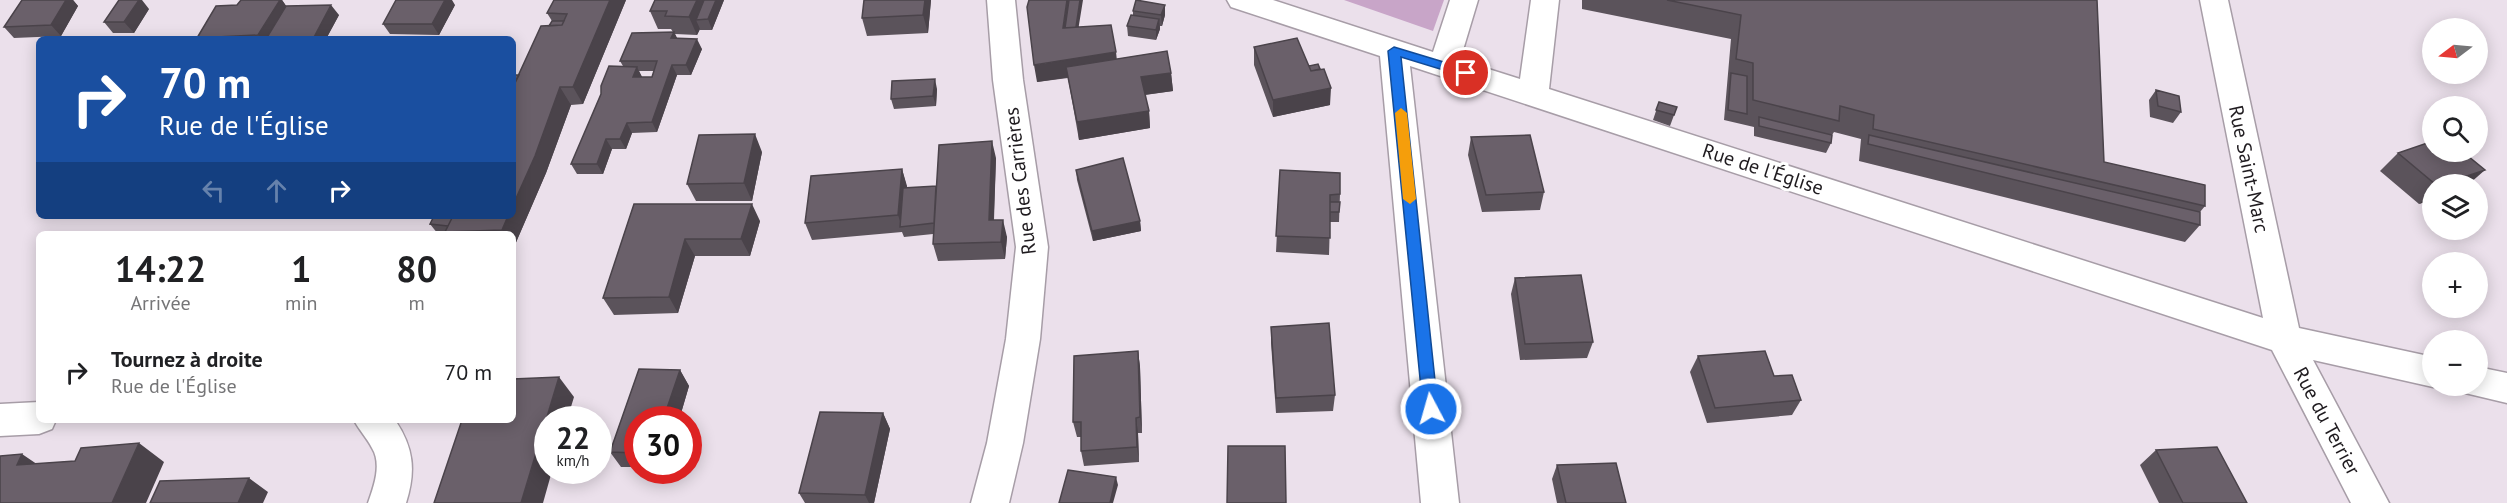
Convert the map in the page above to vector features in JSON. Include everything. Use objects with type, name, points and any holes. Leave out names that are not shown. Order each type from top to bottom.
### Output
[{"type":"street","name":"Rue des Carrières","points":[[990,503],[1005,443],[1023,339],[1032,247],[1008,80],[1001,0]]},
{"type":"street","name":"Rue de l'Église","points":[[1242,0],[2284,339],[2422,370]]},
{"type":"street","points":[[1443,66],[1464,0]]},
{"type":"street","points":[[1533,94],[1545,0]]},
{"type":"street","name":"Rue Saint-Marc","points":[[2214,0],[2284,339]]},
{"type":"street","points":[[1394,51],[1440,503]]},
{"type":"street","name":"Rue du Terrier","points":[[2284,339],[2370,503]]},
{"type":"street","points":[[2488,384],[2507,388]]},
{"type":"street","points":[[0,420],[36,418]]},
{"type":"street","points":[[375,423],[388,436],[396,458],[394,483],[387,503]]},
{"type":"shaded area","points":[[1344,0],[1444,0],[1433,31]]},
{"type":"building","points":[[22,0],[66,0],[51,25],[4,27]]},
{"type":"building","points":[[119,0],[139,0],[124,22],[104,22]]},
{"type":"building","points":[[241,0],[280,0],[258,35],[198,36],[216,6],[237,5]]},
{"type":"building","points":[[396,0],[445,0],[432,24],[383,24]]},
{"type":"building","points":[[554,0],[610,0],[573,87],[560,87],[535,156],[516,198],[516,80],[541,26],[562,25],[567,14],[547,13]]},
{"type":"building","points":[[655,0],[697,0],[689,17],[665,16],[667,11],[650,11]]},
{"type":"building","points":[[704,0],[716,0],[708,19],[696,20]]},
{"type":"building","points":[[864,0],[925,0],[923,15],[862,18]]},
{"type":"building","points":[[1029,0],[1067,0],[1063,28],[1111,25],[1116,52],[1034,65],[1027,7]]},
{"type":"building","points":[[1069,0],[1080,0],[1076,27],[1079,27],[1065,28]]},
{"type":"building","points":[[1136,0],[1165,5],[1161,15],[1133,11]]},
{"type":"building","points":[[1667,0],[2097,0],[2104,162],[2205,185],[2205,206],[1873,129],[1874,115],[1840,106],[1839,121],[1753,100],[1753,63],[1736,59],[1741,15]]},
{"type":"building","points":[[331,5],[315,36],[268,36],[286,6]]},
{"type":"building","points":[[1131,15],[1159,19],[1156,30],[1127,26]]},
{"type":"building","points":[[552,21],[564,21],[562,25],[549,26]]},
{"type":"building","points":[[674,32],[671,38],[697,39],[686,65],[672,65],[652,122],[627,123],[620,139],[606,139],[597,164],[571,164],[601,94],[601,86],[609,66],[637,67],[633,77],[652,77],[657,61],[620,61],[632,33]]},
{"type":"building","points":[[1297,38],[1311,71],[1324,69],[1331,88],[1273,100],[1254,47]]},
{"type":"building","points":[[1167,51],[1171,73],[1141,77],[1149,111],[1077,122],[1066,67]]},
{"type":"building","points":[[1318,64],[1320,69],[1311,71],[1309,66]]},
{"type":"building","points":[[1731,73],[1747,76],[1747,114],[1728,110]]},
{"type":"building","points":[[935,79],[933,96],[891,99],[892,81]]},
{"type":"building","points":[[2156,90],[2179,96],[2181,112],[2158,106]]},
{"type":"building","points":[[1659,102],[1677,107],[1674,115],[1656,110]]},
{"type":"building","points":[[1759,117],[1832,135],[1831,143],[1759,126]]},
{"type":"building","points":[[755,134],[744,183],[687,184],[699,135]]},
{"type":"building","points":[[1530,135],[1544,192],[1486,195],[1471,137]]},
{"type":"building","points":[[1869,135],[2200,212],[2200,225],[1868,144]]},
{"type":"building","points":[[992,141],[989,220],[1003,220],[1001,242],[933,244],[939,145]]},
{"type":"building","points":[[2422,145],[2422,162],[2475,162],[2485,170],[2473,174],[2423,174],[2398,153]]},
{"type":"building","points":[[1123,158],[1140,221],[1092,231],[1076,170]]},
{"type":"building","points":[[902,169],[898,215],[805,223],[811,176]]},
{"type":"building","points":[[1280,170],[1340,173],[1340,194],[1330,195],[1330,238],[1276,236]]},
{"type":"building","points":[[936,186],[934,223],[900,227],[903,188]]},
{"type":"building","points":[[1330,202],[1340,202],[1339,212],[1330,212]]},
{"type":"building","points":[[634,204],[752,204],[741,239],[685,239],[669,297],[603,298]]},
{"type":"building","points":[[432,219],[452,219],[448,226],[430,224]]},
{"type":"building","points":[[452,219],[507,219],[502,230],[446,231]]},
{"type":"building","points":[[1581,275],[1593,342],[1525,344],[1515,278]]},
{"type":"building","points":[[1329,323],[1335,395],[1276,398],[1271,327]]},
{"type":"building","points":[[1138,351],[1140,417],[1136,418],[1137,447],[1081,451],[1081,422],[1073,422],[1074,356]]},
{"type":"building","points":[[1765,351],[1774,376],[1792,375],[1801,400],[1715,408],[1698,356]]},
{"type":"building","points":[[639,369],[680,370],[668,406],[626,406]]},
{"type":"building","points":[[559,377],[550,406],[534,406],[534,460],[521,503],[434,503],[461,423],[516,423],[516,379]]},
{"type":"building","points":[[624,412],[624,453],[612,452]]},
{"type":"building","points":[[820,412],[883,413],[865,495],[799,493]]},
{"type":"building","points":[[139,443],[112,503],[0,503],[0,456],[22,454],[17,465],[75,461],[81,448]]},
{"type":"building","points":[[1228,446],[1285,446],[1286,503],[1227,503]]},
{"type":"building","points":[[2217,447],[2247,503],[2183,503],[2156,450]]},
{"type":"building","points":[[1616,463],[1626,503],[1566,503],[1557,465]]},
{"type":"building","points":[[1068,470],[1116,477],[1110,503],[1059,503]]},
{"type":"building","points":[[249,478],[238,503],[150,503],[160,481]]},
{"type":"slow traffic","points":[[1401,113],[1410,199]]},
{"type":"route","points":[[1431,409],[1394,51],[1466,73]]}]
